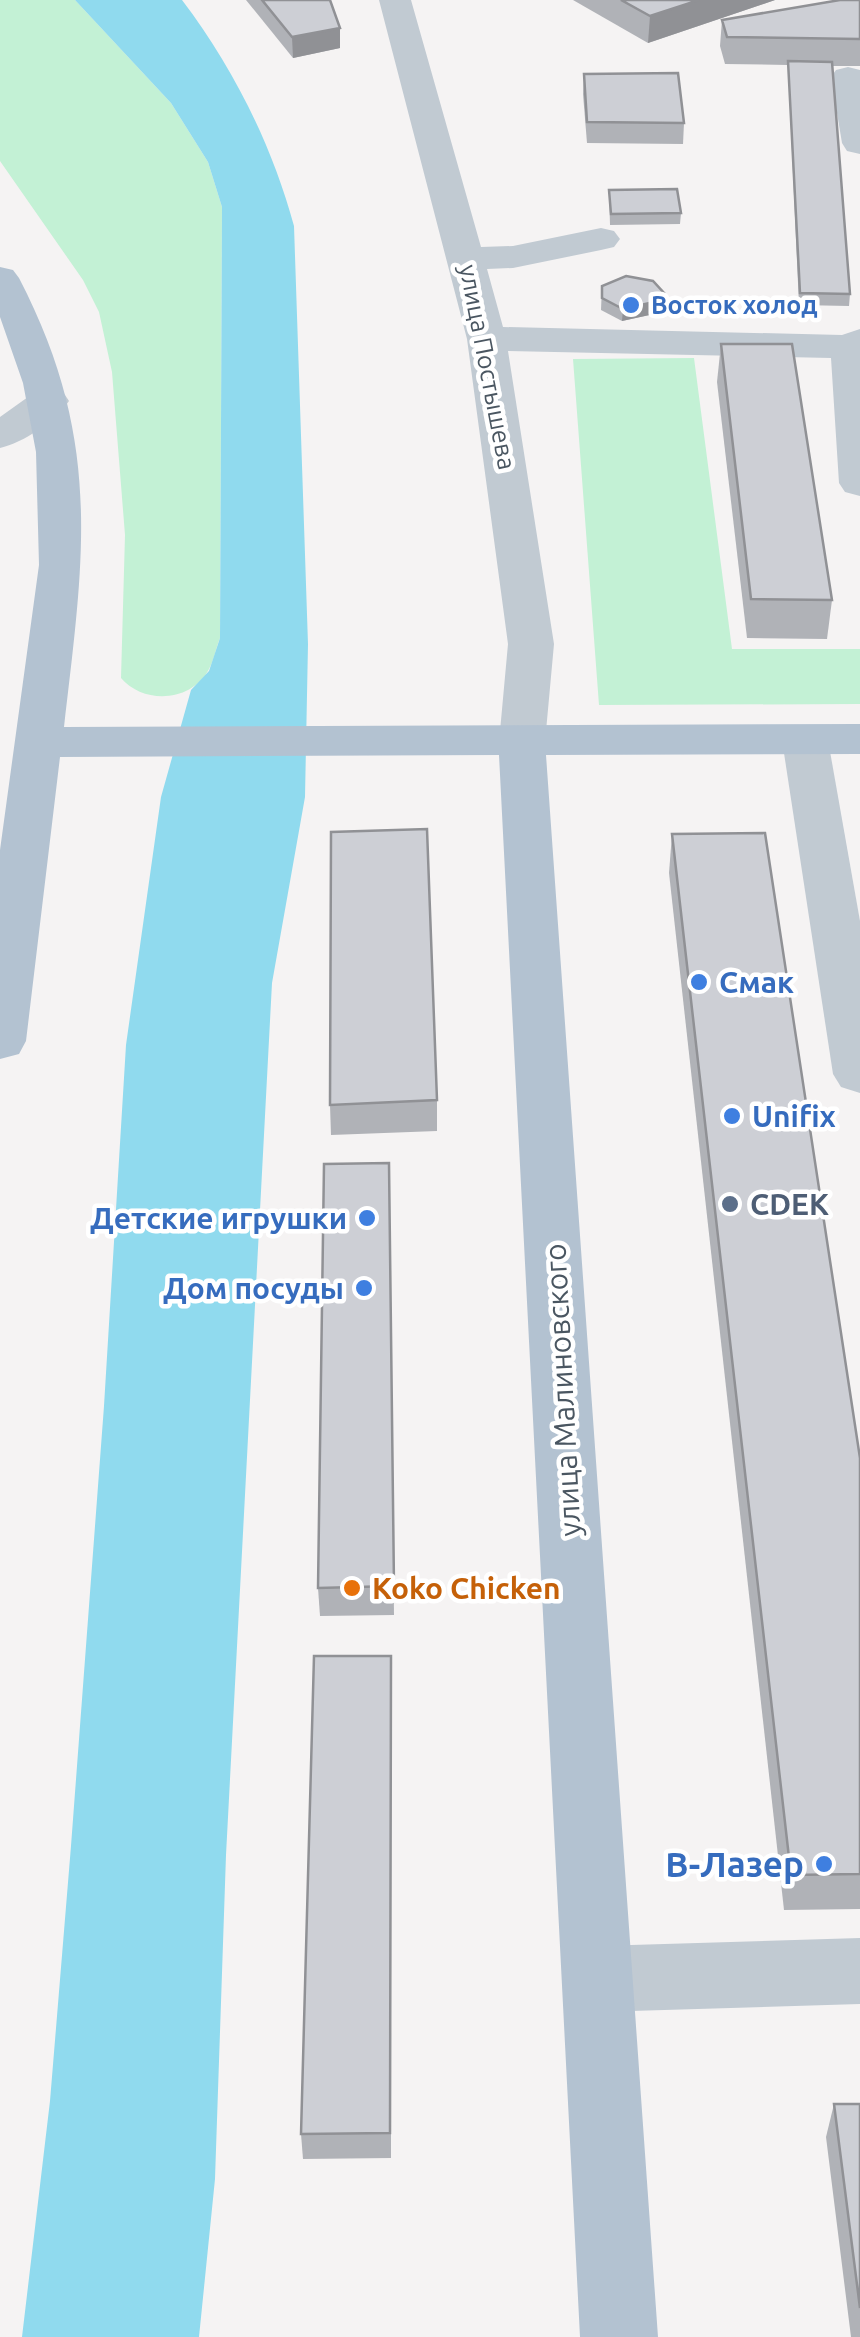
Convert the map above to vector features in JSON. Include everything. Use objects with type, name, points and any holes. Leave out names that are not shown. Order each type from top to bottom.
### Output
[{"type":"main road","points":[[0,278],[28,327],[49,402],[62,494],[61,565],[0,1041]]},
{"type":"main road","points":[[40,742],[860,739]]},
{"type":"main road","name":"улица Малиновского","points":[[522,742],[619,2337]]},
{"type":"street","name":"улица Постышева","points":[[395,0],[488,339],[531,644],[522,742]]},
{"type":"street","points":[[848,77],[860,143]]},
{"type":"street","points":[[468,259],[512,257],[601,239]]},
{"type":"street","points":[[488,339],[855,344],[860,483]]},
{"type":"street","points":[[0,436],[49,402]]},
{"type":"street","points":[[805,740],[848,934],[860,1074]]},
{"type":"street","points":[[598,1978],[860,1971]]},
{"type":"green space","points":[[0,0],[75,0],[171,103],[208,162],[222,207],[220,638],[201,680],[180,693],[142,693],[121,678],[125,535],[112,372],[99,312],[83,280],[0,161]]},
{"type":"green space","points":[[694,358],[732,649],[860,649],[860,704],[599,705],[573,359]]},
{"type":"water","points":[[75,0],[182,0],[218,52],[249,108],[294,226],[308,644],[305,797],[272,983],[226,1855],[215,2179],[199,2337],[22,2337],[50,2101],[71,1846],[126,1045],[161,797],[191,690],[209,671],[220,638],[222,207],[208,162],[171,103]]},
{"type":"building","points":[[262,0],[330,0],[340,28],[292,37]]},
{"type":"building","points":[[621,0],[699,0],[650,16]]},
{"type":"building","points":[[860,0],[860,39],[727,37],[722,20]]},
{"type":"building","points":[[788,61],[832,62],[850,294],[800,293]]},
{"type":"building","points":[[678,73],[684,123],[587,122],[584,74]]},
{"type":"building","points":[[677,189],[681,213],[611,214],[609,190]]},
{"type":"building","points":[[626,276],[653,281],[664,293],[654,302],[623,309],[602,298],[602,286]]},
{"type":"building","points":[[721,344],[792,344],[832,600],[751,599]]},
{"type":"building","points":[[427,829],[437,1100],[330,1105],[331,832]]},
{"type":"building","points":[[765,833],[860,1458],[860,1874],[791,1875],[672,834]]},
{"type":"building","points":[[389,1163],[394,1586],[318,1588],[324,1164]]},
{"type":"building","points":[[314,1656],[391,1656],[390,2133],[301,2134]]},
{"type":"building","points":[[834,2104],[860,2104],[860,2308]]},
{"type":"place","name":"Восток холод","points":[[631,305]]},
{"type":"place","name":"Смак","points":[[699,982]]},
{"type":"place","name":"Unifix","points":[[732,1116]]},
{"type":"place","name":"CDEK","points":[[730,1204]]},
{"type":"place","name":"Детские игрушки","points":[[367,1218]]},
{"type":"place","name":"Дом посуды","points":[[364,1288]]},
{"type":"place","name":"Koko Chicken","points":[[352,1588]]},
{"type":"place","name":"В-Лазер","points":[[824,1864]]}]
